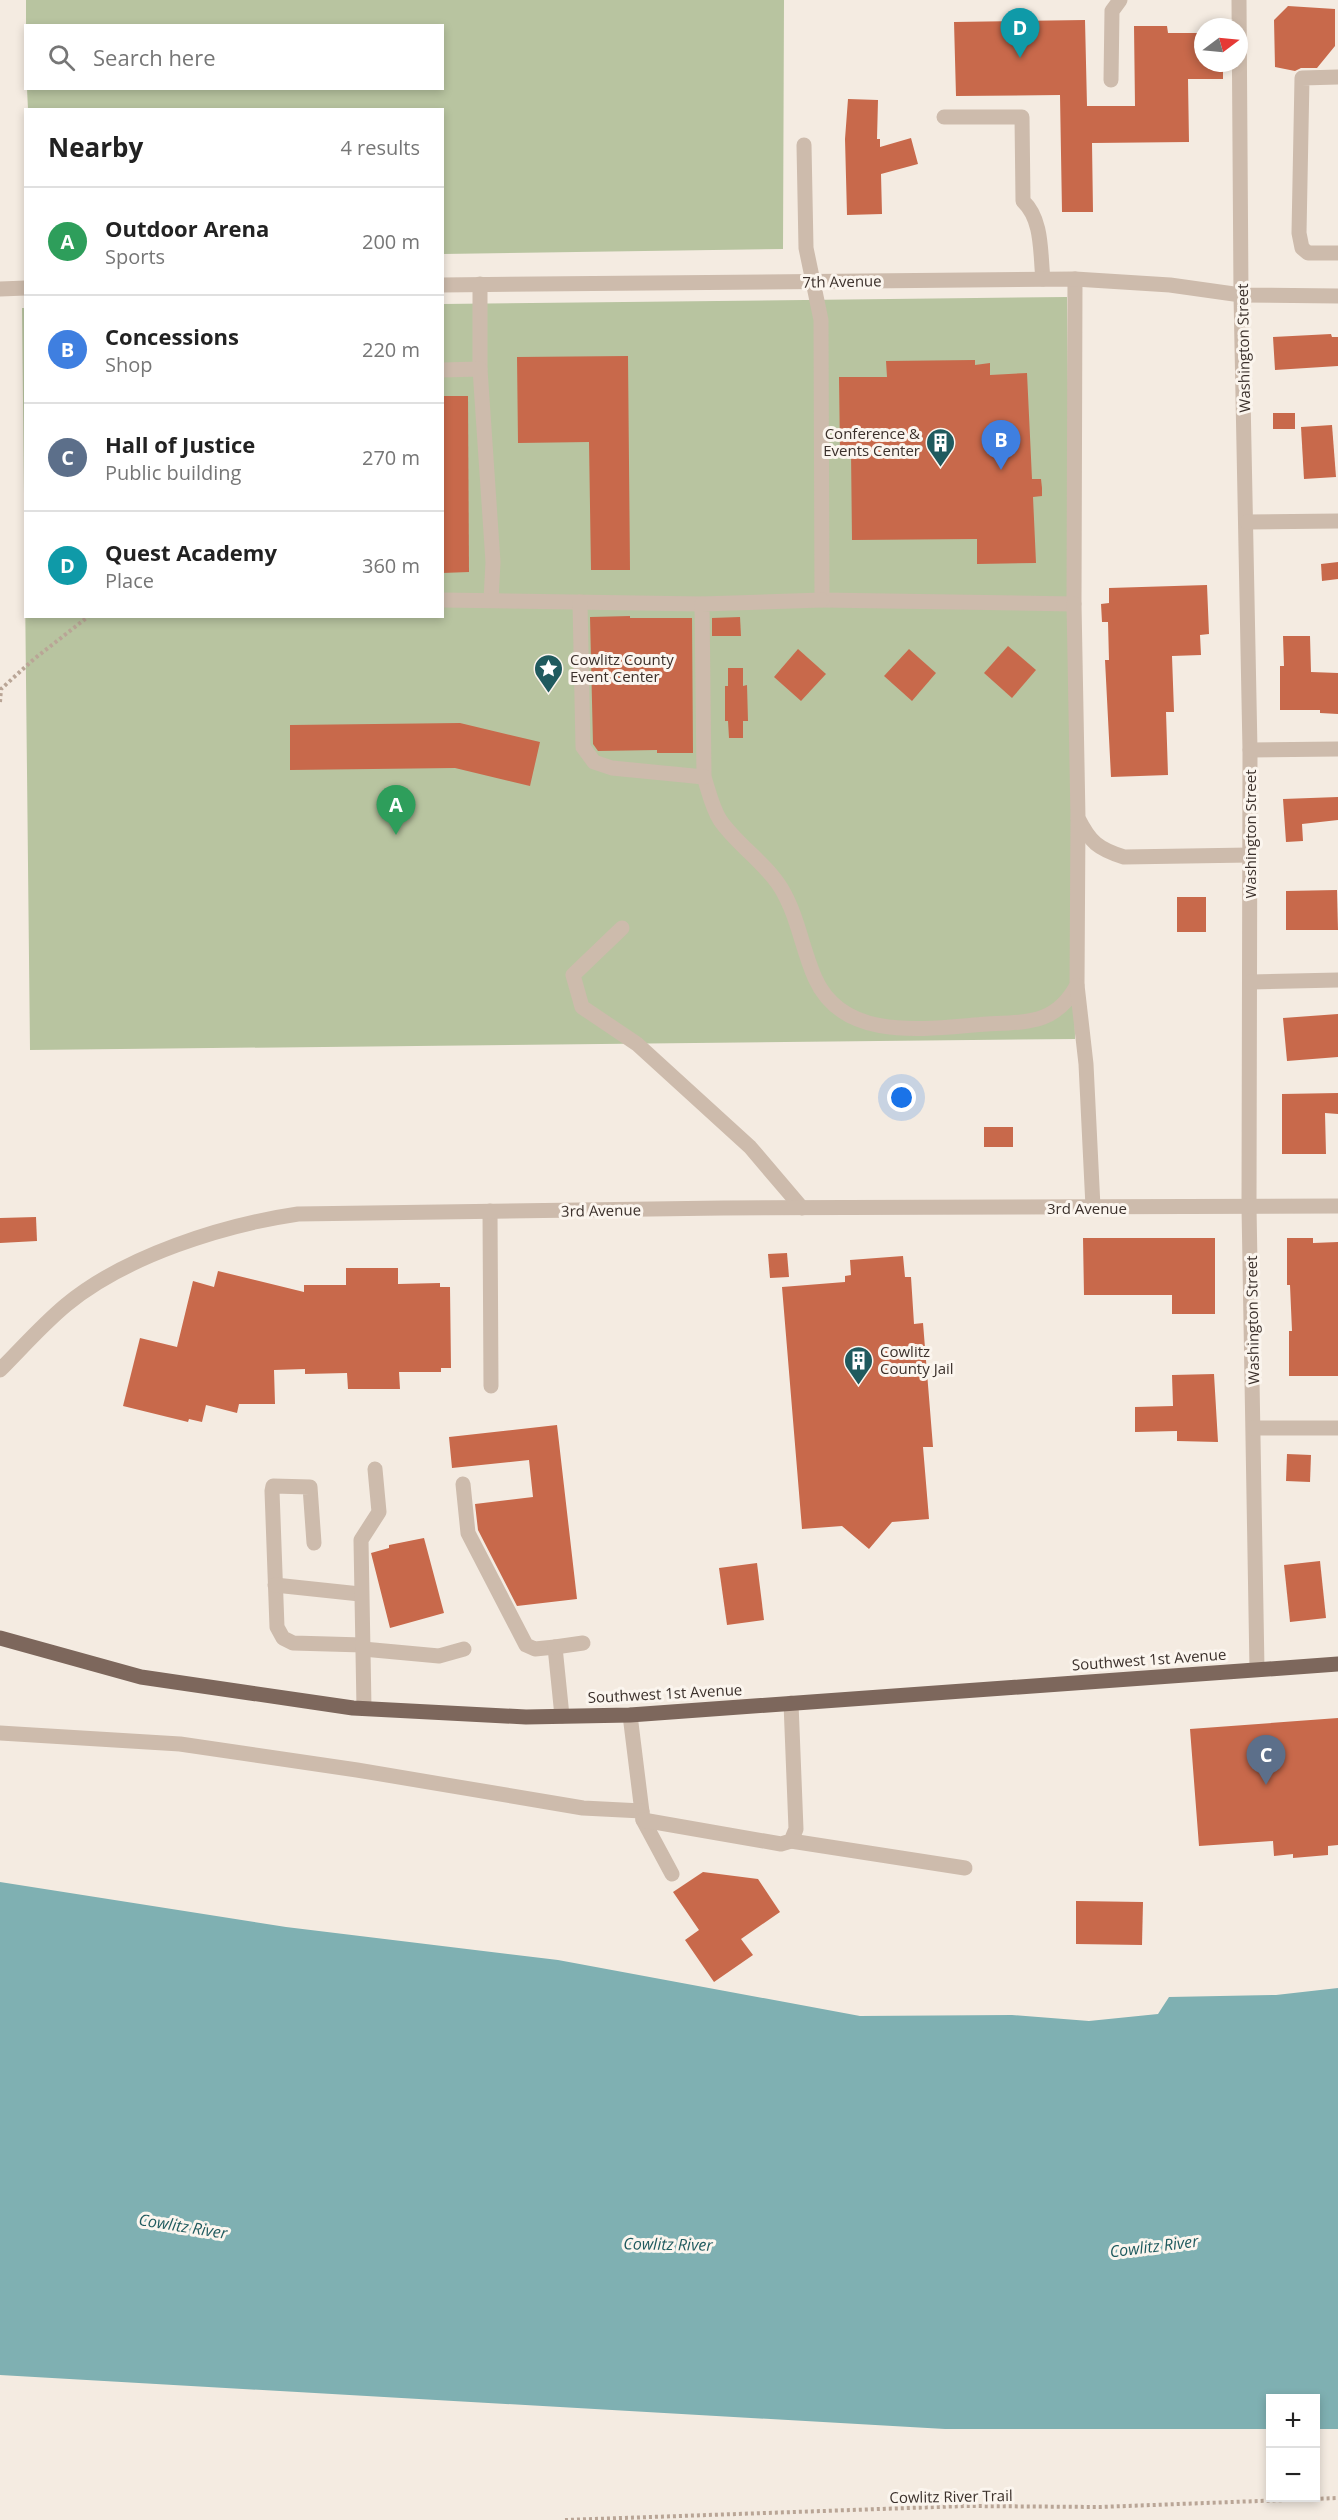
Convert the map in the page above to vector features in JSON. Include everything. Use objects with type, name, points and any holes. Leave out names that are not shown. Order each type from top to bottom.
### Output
[{"type":"main road","name":"Southwest 1st Avenue","points":[[0,1638],[141,1677],[364,1708],[526,1717],[630,1715],[1338,1664]]},
{"type":"street","points":[[1111,80],[1112,12],[1120,0]]},
{"type":"street","name":"Washington Street","points":[[1239,0],[1241,295],[1250,750],[1249,1207],[1257,1669]]},
{"type":"street","points":[[1338,78],[1302,78],[1299,233],[1302,248],[1308,253],[1338,253]]},
{"type":"street","points":[[944,117],[1022,117],[1023,201],[1030,208],[1038,225],[1043,279]]},
{"type":"street","points":[[804,145],[806,248],[821,320],[822,600]]},
{"type":"street","points":[[1075,279],[1074,604],[1078,818],[1077,985],[1086,1064],[1093,1208]]},
{"type":"street","name":"7th Avenue","points":[[444,285],[1075,279],[1170,285],[1241,295],[1338,296]]},
{"type":"street","points":[[480,284],[480,369],[492,562],[492,600]]},
{"type":"street","points":[[0,289],[24,288]]},
{"type":"street","points":[[444,370],[480,369]]},
{"type":"street","points":[[1246,522],[1338,521]]},
{"type":"street","points":[[444,600],[702,604],[822,600],[1074,604]]},
{"type":"street","points":[[580,602],[583,747],[594,762],[612,768],[704,777]]},
{"type":"street","points":[[702,604],[704,777],[712,804],[721,821],[781,888],[797,925],[815,979],[826,997],[845,1012],[867,1024],[897,1030],[1012,1023],[1052,1014],[1068,1001],[1077,985]]},
{"type":"street","points":[[1250,750],[1338,749]]},
{"type":"street","points":[[1078,818],[1089,838],[1106,851],[1124,857],[1250,855]]},
{"type":"street","points":[[622,928],[573,975],[582,1007],[637,1044],[750,1147],[802,1208]]},
{"type":"street","points":[[1251,982],[1338,980]]},
{"type":"street","name":"3rd Avenue","points":[[0,1370],[66,1305],[117,1271],[215,1231],[254,1220],[298,1214],[802,1208],[1338,1206]]},
{"type":"street","points":[[490,1211],[491,1386]]},
{"type":"street","points":[[1254,1428],[1338,1428]]},
{"type":"street","points":[[364,1708],[360,1593],[361,1539],[379,1512],[375,1469]]},
{"type":"street","points":[[463,1484],[468,1533],[526,1645],[535,1649],[583,1643]]},
{"type":"street","points":[[314,1543],[310,1487],[273,1486],[277,1627],[283,1638],[292,1643],[363,1647],[439,1656],[464,1649]]},
{"type":"street","points":[[275,1585],[360,1593]]},
{"type":"street","points":[[555,1647],[562,1716]]},
{"type":"street","points":[[790,1703],[796,1829],[791,1841]]},
{"type":"street","points":[[630,1715],[642,1815],[672,1874]]},
{"type":"street","points":[[0,1733],[180,1744],[357,1770],[583,1808],[642,1815],[781,1844],[791,1841],[965,1868]]},
{"type":"path","points":[[0,702],[1,689],[34,659],[86,618]]},
{"type":"path","name":"Cowlitz River Trail","points":[[565,2520],[942,2507],[1100,2507],[1338,2498]]},
{"type":"green space","points":[[26,0],[784,0],[783,249],[444,254],[444,108],[28,108],[27,90],[444,90],[444,24],[26,24]]},
{"type":"green space","name":"Cowlitz County Event Center","points":[[1067,297],[1075,1039],[30,1050],[25,618],[444,618],[444,304]]},
{"type":"green space","name":"Cowlitz County Event Center","points":[[22,308],[24,308],[24,494]]},
{"type":"water","name":"Cowlitz River","points":[[0,1882],[286,1927],[558,1960],[860,2016],[1012,2015],[1089,2021],[1158,2014],[1169,1997],[1276,1995],[1338,1988],[1338,2429],[1320,2429],[1320,2394],[1266,2394],[1266,2429],[945,2429],[0,2375]]},
{"type":"building","points":[[1288,6],[1335,9],[1335,46],[1317,68],[1301,68],[1295,71],[1275,67],[1274,20]]},
{"type":"building","points":[[1085,20],[1087,106],[1135,106],[1134,26],[1167,26],[1168,33],[1194,33],[1194,72],[1223,72],[1223,79],[1188,79],[1189,142],[1092,143],[1093,212],[1062,212],[1060,95],[956,96],[954,22]]},
{"type":"building","points":[[848,99],[878,100],[877,139],[880,139],[880,147],[911,138],[918,164],[881,174],[882,214],[847,215],[845,139]]},
{"type":"building","points":[[1331,334],[1332,337],[1338,337],[1338,366],[1275,370],[1273,337]]},
{"type":"building","points":[[628,356],[630,570],[591,570],[589,442],[518,443],[517,357]]},
{"type":"building","name":"Conference & Events Center","points":[[975,360],[975,365],[990,363],[990,375],[1027,373],[1032,479],[1041,479],[1042,488],[1042,496],[1033,497],[1036,563],[977,564],[977,539],[852,540],[851,452],[840,452],[839,377],[887,377],[886,361]]},
{"type":"building","points":[[444,396],[468,396],[469,572],[444,573]]},
{"type":"building","points":[[1273,413],[1295,413],[1295,429],[1273,429]]},
{"type":"building","points":[[1332,425],[1336,477],[1304,479],[1301,427]]},
{"type":"building","points":[[1338,562],[1338,579],[1322,581],[1321,564]]},
{"type":"building","points":[[1207,585],[1209,634],[1200,635],[1201,655],[1172,656],[1174,712],[1166,712],[1168,775],[1111,777],[1105,660],[1109,660],[1108,622],[1102,622],[1101,604],[1109,603],[1109,588]]},
{"type":"building","points":[[630,616],[630,618],[692,618],[693,753],[657,753],[657,750],[598,751],[593,744],[590,617]]},
{"type":"building","points":[[740,617],[741,636],[712,636],[712,618]]},
{"type":"building","points":[[1283,636],[1310,636],[1311,672],[1338,673],[1338,714],[1320,713],[1320,710],[1280,710],[1280,666],[1284,666]]},
{"type":"building","points":[[1008,646],[1036,670],[1012,698],[984,673]]},
{"type":"building","points":[[798,649],[826,674],[801,701],[774,677]]},
{"type":"building","points":[[909,649],[936,673],[912,701],[884,676]]},
{"type":"building","points":[[728,668],[743,668],[743,686],[747,685],[748,721],[743,721],[743,738],[729,738],[728,721],[725,721],[725,686],[728,686]]},
{"type":"building","points":[[460,723],[540,742],[530,786],[455,768],[290,770],[290,725]]},
{"type":"building","points":[[1338,797],[1338,820],[1302,824],[1303,841],[1286,842],[1283,799]]},
{"type":"building","points":[[1337,890],[1338,930],[1286,930],[1286,891]]},
{"type":"building","points":[[1177,897],[1206,897],[1206,932],[1177,932]]},
{"type":"building","points":[[1338,1014],[1338,1057],[1287,1061],[1283,1018]]},
{"type":"building","points":[[1338,1093],[1338,1114],[1325,1113],[1326,1154],[1282,1154],[1282,1094]]},
{"type":"building","points":[[984,1127],[1013,1127],[1013,1147],[984,1147]]},
{"type":"building","points":[[36,1217],[37,1241],[0,1243],[0,1218]]},
{"type":"building","points":[[1083,1238],[1215,1238],[1215,1314],[1172,1314],[1172,1295],[1084,1295]]},
{"type":"building","points":[[1287,1238],[1313,1238],[1313,1243],[1338,1242],[1338,1376],[1289,1376],[1289,1331],[1292,1331],[1290,1285],[1287,1285]]},
{"type":"building","points":[[787,1253],[789,1277],[770,1278],[768,1254]]},
{"type":"building","name":"Cowlitz County Jail","points":[[903,1256],[905,1277],[911,1277],[914,1324],[923,1323],[933,1447],[923,1447],[929,1519],[892,1522],[869,1549],[842,1526],[802,1529],[782,1287],[845,1282],[845,1276],[851,1275],[850,1260]]},
{"type":"building","points":[[346,1268],[398,1268],[398,1284],[440,1283],[440,1287],[450,1287],[451,1368],[441,1368],[441,1372],[399,1372],[400,1389],[348,1389],[347,1373],[305,1374],[305,1369],[274,1370],[275,1404],[239,1404],[237,1413],[206,1405],[202,1422],[189,1419],[188,1422],[123,1406],[140,1338],[177,1347],[193,1281],[214,1287],[218,1271],[304,1292],[304,1285],[346,1285]]},
{"type":"building","points":[[1214,1374],[1218,1442],[1177,1441],[1177,1431],[1135,1432],[1135,1407],[1173,1406],[1172,1375]]},
{"type":"building","points":[[557,1425],[577,1599],[517,1606],[478,1530],[475,1504],[533,1497],[529,1460],[452,1468],[449,1437]]},
{"type":"building","points":[[1287,1454],[1311,1455],[1310,1482],[1286,1481]]},
{"type":"building","points":[[424,1538],[444,1613],[390,1628],[371,1553],[389,1548],[389,1545]]},
{"type":"building","points":[[1320,1561],[1326,1618],[1290,1622],[1284,1565]]},
{"type":"building","points":[[757,1563],[764,1620],[727,1625],[719,1568]]},
{"type":"building","points":[[1338,1718],[1338,1845],[1328,1846],[1328,1855],[1293,1858],[1293,1854],[1274,1856],[1273,1841],[1199,1846],[1190,1729]]},
{"type":"building","points":[[703,1872],[758,1879],[780,1912],[741,1939],[753,1955],[714,1982],[685,1940],[699,1930],[673,1892]]},
{"type":"building","points":[[1076,1901],[1143,1902],[1142,1945],[1076,1944]]},
{"type":"place","name":"Quest Academy","points":[[1020,58]]},
{"type":"place","name":"Conference & Events Center","points":[[941,468]]},
{"type":"place","name":"Concessions","points":[[1001,470]]},
{"type":"place","name":"Cowlitz County Event Center","points":[[549,694]]},
{"type":"place","name":"Outdoor Arena","points":[[396,835]]},
{"type":"place","name":"Cowlitz County Jail","points":[[859,1386]]},
{"type":"place","name":"Hall of Justice","points":[[1266,1785]]}]
